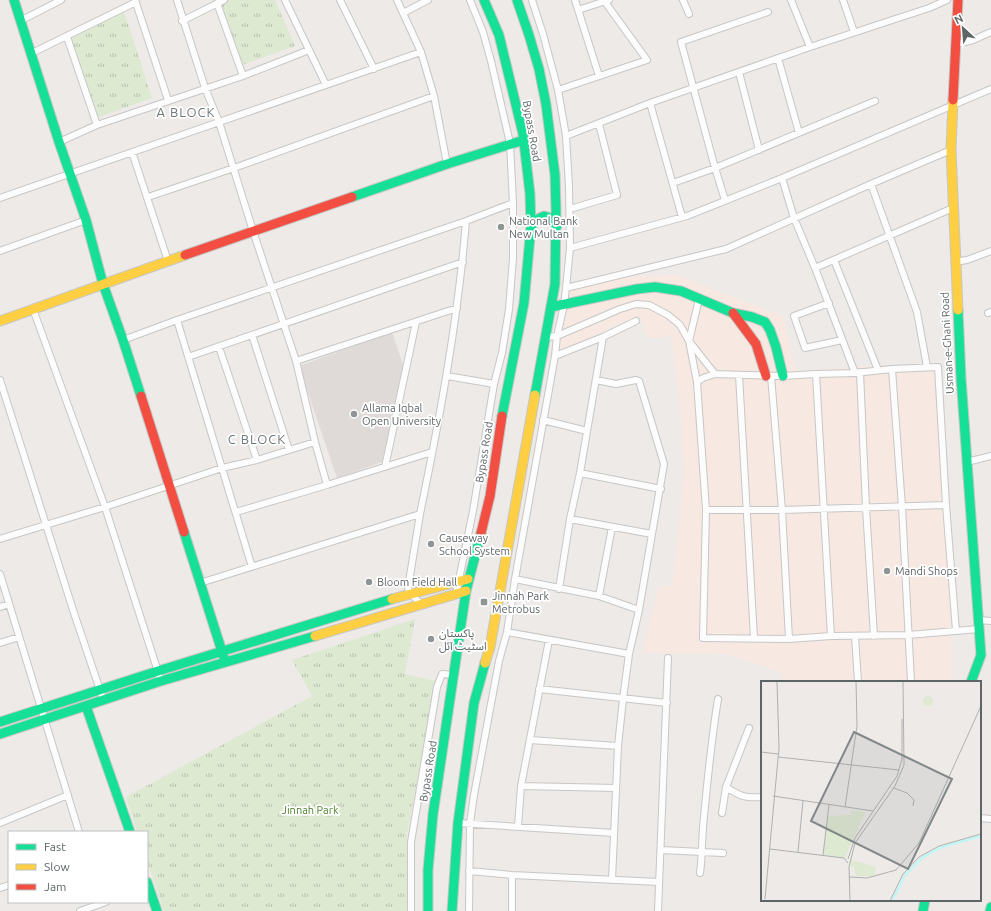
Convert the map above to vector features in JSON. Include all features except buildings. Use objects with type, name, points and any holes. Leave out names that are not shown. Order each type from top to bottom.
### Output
[{"type":"main road","points":[[14,0],[30,54],[86,220],[103,284],[123,340],[223,657]]},
{"type":"main road","name":"Bypass Road","points":[[428,911],[428,870],[434,814],[466,591],[490,496],[500,428],[524,303],[531,226],[524,140],[499,35],[484,0]]},
{"type":"main road","points":[[452,911],[458,822],[474,703],[490,647],[546,337],[554,284],[557,226],[551,126],[541,74],[526,21],[518,0]]},
{"type":"main road","name":"Usman-e-Ghani Road","points":[[958,0],[951,150],[953,208],[961,378],[981,655],[971,681]]},
{"type":"main road","points":[[0,321],[253,231],[447,164],[510,143],[524,140]]},
{"type":"main road","points":[[530,202],[538,210],[545,212],[551,210],[556,202]]},
{"type":"main road","points":[[531,226],[540,218],[546,216],[550,218],[557,226]]},
{"type":"main road","points":[[550,307],[637,289],[655,287],[681,291],[733,313],[759,319],[768,326],[776,348],[783,376]]},
{"type":"main road","points":[[733,313],[756,344],[768,376]]},
{"type":"main road","points":[[0,722],[40,709],[161,680],[223,657],[410,593],[468,579]]},
{"type":"main road","points":[[0,734],[86,706],[102,695],[158,671],[223,657],[466,591]]},
{"type":"main road","points":[[86,706],[130,831]]},
{"type":"main road","points":[[148,886],[157,911]]},
{"type":"main road","points":[[922,911],[924,901]]},
{"type":"main road","points":[[990,911],[991,907]]},
{"type":"street","points":[[20,21],[60,0]]},
{"type":"street","points":[[176,0],[205,88],[219,122],[296,361],[315,442],[327,485]]},
{"type":"street","points":[[285,0],[326,85]]},
{"type":"street","points":[[340,0],[374,69]]},
{"type":"street","points":[[396,0],[421,52],[434,96],[447,164]]},
{"type":"street","points":[[403,13],[428,0]]},
{"type":"street","points":[[456,594],[473,511],[494,384],[502,353],[509,308],[513,258],[513,203],[510,143],[483,32],[470,0]]},
{"type":"street","points":[[469,911],[470,824],[499,661],[507,632],[514,582],[555,356],[557,336],[564,305],[570,248],[570,209],[566,136],[558,90],[532,0]]},
{"type":"street","points":[[575,0],[599,76]]},
{"type":"street","points":[[683,0],[689,14]]},
{"type":"street","points":[[791,0],[810,47]]},
{"type":"street","points":[[843,0],[854,32]]},
{"type":"street","points":[[566,136],[650,103],[854,32],[929,8],[947,0]]},
{"type":"street","points":[[30,54],[67,37],[136,1],[168,100]]},
{"type":"street","points":[[558,90],[648,60],[607,1],[578,10]]},
{"type":"street","points":[[182,21],[220,2],[243,76]]},
{"type":"street","points":[[725,200],[681,42],[768,12]]},
{"type":"street","points":[[957,44],[974,40],[991,32]]},
{"type":"street","points":[[67,37],[97,126]]},
{"type":"street","points":[[59,142],[97,126],[168,100],[243,76],[309,50]]},
{"type":"street","points":[[0,198],[421,52]]},
{"type":"street","points":[[778,58],[799,133]]},
{"type":"street","points":[[739,72],[759,150]]},
{"type":"street","points":[[570,248],[682,217],[782,178],[991,89]]},
{"type":"street","points":[[148,197],[234,168],[434,96]]},
{"type":"street","points":[[673,183],[715,168],[875,101]]},
{"type":"street","points":[[650,103],[682,217]]},
{"type":"street","points":[[570,209],[617,195],[599,124]]},
{"type":"street","points":[[566,288],[726,248],[951,150]]},
{"type":"street","points":[[132,152],[168,261]]},
{"type":"street","points":[[782,178],[794,218],[829,303],[842,340],[858,372],[874,636]]},
{"type":"street","points":[[871,184],[917,312],[927,367]]},
{"type":"street","points":[[123,340],[272,287],[466,221],[513,203]]},
{"type":"street","points":[[815,268],[953,208]]},
{"type":"street","points":[[0,251],[86,220]]},
{"type":"street","points":[[421,604],[410,593],[408,588],[420,514],[447,376],[463,262],[466,221]]},
{"type":"street","points":[[955,262],[967,260],[991,251]]},
{"type":"street","points":[[834,260],[878,370]]},
{"type":"street","points":[[188,357],[463,262]]},
{"type":"street","points":[[699,299],[689,341],[697,382],[706,510],[703,638],[789,639],[831,636],[908,635],[956,631],[991,621]]},
{"type":"street","points":[[829,303],[794,316],[805,348],[842,340]]},
{"type":"street","points":[[546,337],[557,336],[620,309],[636,304],[649,305],[668,315],[680,325],[689,341],[715,374]]},
{"type":"street","points":[[296,361],[457,308]]},
{"type":"street","points":[[33,309],[105,507],[161,680]]},
{"type":"street","points":[[177,320],[252,566]]},
{"type":"street","points":[[555,356],[603,337],[636,321]]},
{"type":"street","points":[[385,467],[416,322]]},
{"type":"street","points":[[252,335],[289,450]]},
{"type":"street","points":[[559,589],[570,519],[580,473],[603,337]]},
{"type":"street","points":[[219,347],[257,460]]},
{"type":"street","points":[[697,382],[703,378],[715,374],[783,376],[938,366],[946,505],[956,631]]},
{"type":"street","points":[[892,369],[902,507],[911,681]]},
{"type":"street","points":[[816,374],[831,636]]},
{"type":"street","points":[[739,375],[754,638]]},
{"type":"street","points":[[447,376],[494,384]]},
{"type":"street","points":[[768,376],[782,510],[789,639]]},
{"type":"street","points":[[0,380],[47,524],[74,613],[102,695]]},
{"type":"street","points":[[596,380],[616,384],[636,380],[639,381],[664,464],[661,489],[639,610],[629,654],[623,699],[618,746],[612,880]]},
{"type":"street","points":[[543,420],[587,431]]},
{"type":"street","points":[[0,539],[169,487],[222,468],[257,460],[315,442]]},
{"type":"street","points":[[236,512],[432,452]]},
{"type":"street","points":[[967,462],[991,456]]},
{"type":"street","points":[[580,473],[661,489]]},
{"type":"street","points":[[706,510],[782,510],[946,505]]},
{"type":"street","points":[[200,583],[420,514]]},
{"type":"street","points":[[570,519],[652,534]]},
{"type":"street","points":[[598,596],[612,527]]},
{"type":"street","points":[[0,574],[40,709],[79,831]]},
{"type":"street","points":[[502,583],[514,582],[598,596],[639,610]]},
{"type":"street","points":[[0,607],[9,604]]},
{"type":"street","points":[[507,632],[629,654]]},
{"type":"street","points":[[856,636],[858,681]]},
{"type":"street","points":[[0,643],[19,637]]},
{"type":"street","points":[[518,826],[521,786],[549,640]]},
{"type":"street","points":[[658,911],[668,658]]},
{"type":"street","points":[[411,911],[411,842],[437,687],[442,674],[454,675]]},
{"type":"street","points":[[539,689],[667,703]]},
{"type":"street","points":[[700,873],[711,751],[718,699]]},
{"type":"street","points":[[722,813],[726,787],[749,728]]},
{"type":"street","points":[[530,740],[618,746]]},
{"type":"street","points":[[521,786],[616,788]]},
{"type":"street","points":[[726,787],[741,796],[750,798],[761,797]]},
{"type":"street","points":[[0,823],[68,795]]},
{"type":"street","points":[[981,818],[991,819]]},
{"type":"street","points":[[458,822],[614,833]]},
{"type":"street","points":[[661,850],[723,853]]},
{"type":"street","points":[[469,871],[512,875],[659,882]]},
{"type":"street","points":[[512,875],[512,911]]},
{"type":"street","points":[[80,911],[103,903]]},
{"type":"shaded area","points":[[677,275],[783,316],[796,370],[939,363],[953,681],[780,681],[783,673],[725,654],[642,653],[658,587],[672,585],[684,475],[682,426],[671,336],[647,338],[639,315],[558,353],[566,292],[624,276]]},
{"type":"shaded area","name":"Allama Iqbal Open University","points":[[392,332],[403,365],[382,462],[337,478],[299,366]]},
{"type":"green space","points":[[223,0],[275,0],[295,46],[237,67],[215,4]]},
{"type":"green space","points":[[124,11],[152,98],[96,118],[67,37]]},
{"type":"green space","name":"Jinnah Park","points":[[415,619],[405,674],[436,681],[407,834],[408,911],[164,911],[148,864],[148,831],[137,831],[126,797],[312,696],[292,660]]},
{"type":"traffic: fast","points":[[14,0],[59,142],[86,220],[103,284],[141,396]]},
{"type":"traffic: fast","points":[[484,0],[499,35],[523,134],[530,194],[531,226],[524,303],[502,416]]},
{"type":"traffic: fast","points":[[517,0],[539,69],[546,104],[555,175],[555,284],[535,395]]},
{"type":"traffic: fast","points":[[352,197],[447,164],[524,140]]},
{"type":"traffic: fast","points":[[531,226],[538,219],[544,216],[551,218],[557,226]]},
{"type":"traffic: fast","points":[[551,307],[637,289],[655,287],[681,291],[733,313],[752,317],[765,322],[770,330],[776,347],[783,376]]},
{"type":"traffic: fast","points":[[958,310],[961,378],[981,655],[971,681]]},
{"type":"traffic: fast","points":[[184,532],[225,661]]},
{"type":"traffic: fast","points":[[428,911],[428,870],[433,814],[466,591],[481,533]]},
{"type":"traffic: fast","points":[[0,722],[158,671],[392,599]]},
{"type":"traffic: fast","points":[[0,734],[161,681],[315,636]]},
{"type":"traffic: fast","points":[[452,911],[458,823],[474,703],[485,663]]},
{"type":"traffic: fast","points":[[86,706],[130,831]]},
{"type":"traffic: fast","points":[[148,885],[157,911]]},
{"type":"traffic: fast","points":[[923,911],[925,901]]},
{"type":"traffic: fast","points":[[990,911],[991,907]]},
{"type":"traffic: slow","points":[[953,100],[951,150],[958,310]]},
{"type":"traffic: slow","points":[[0,321],[185,255]]},
{"type":"traffic: slow","points":[[485,663],[490,647],[535,395]]},
{"type":"traffic: slow","points":[[392,599],[468,579]]},
{"type":"traffic: slow","points":[[315,636],[466,591]]},
{"type":"traffic: jam","points":[[953,100],[958,0]]},
{"type":"traffic: jam","points":[[185,255],[352,197]]},
{"type":"traffic: jam","points":[[733,313],[756,344],[766,376]]},
{"type":"traffic: jam","points":[[141,396],[184,532]]},
{"type":"traffic: jam","points":[[481,533],[490,496],[502,416]]},
{"type":"place","name":"National Bank New Multan","points":[[501,227]]},
{"type":"place","name":"Allama Iqbal Open University","points":[[354,414]]},
{"type":"place","name":"Causeway School System","points":[[431,544]]},
{"type":"place","name":"Mandi Shops","points":[[887,571]]},
{"type":"place","name":"Bloom Field Hall","points":[[369,582]]},
{"type":"place","name":"Jinnah Park Metrobus","points":[[484,602]]},
{"type":"place","name":"پاکستان اسٹیٹ آئل","points":[[431,639]]},
{"type":"district","name":"A BLOCK","points":[[186,112]]},
{"type":"district","name":"C BLOCK","points":[[257,439]]}]
